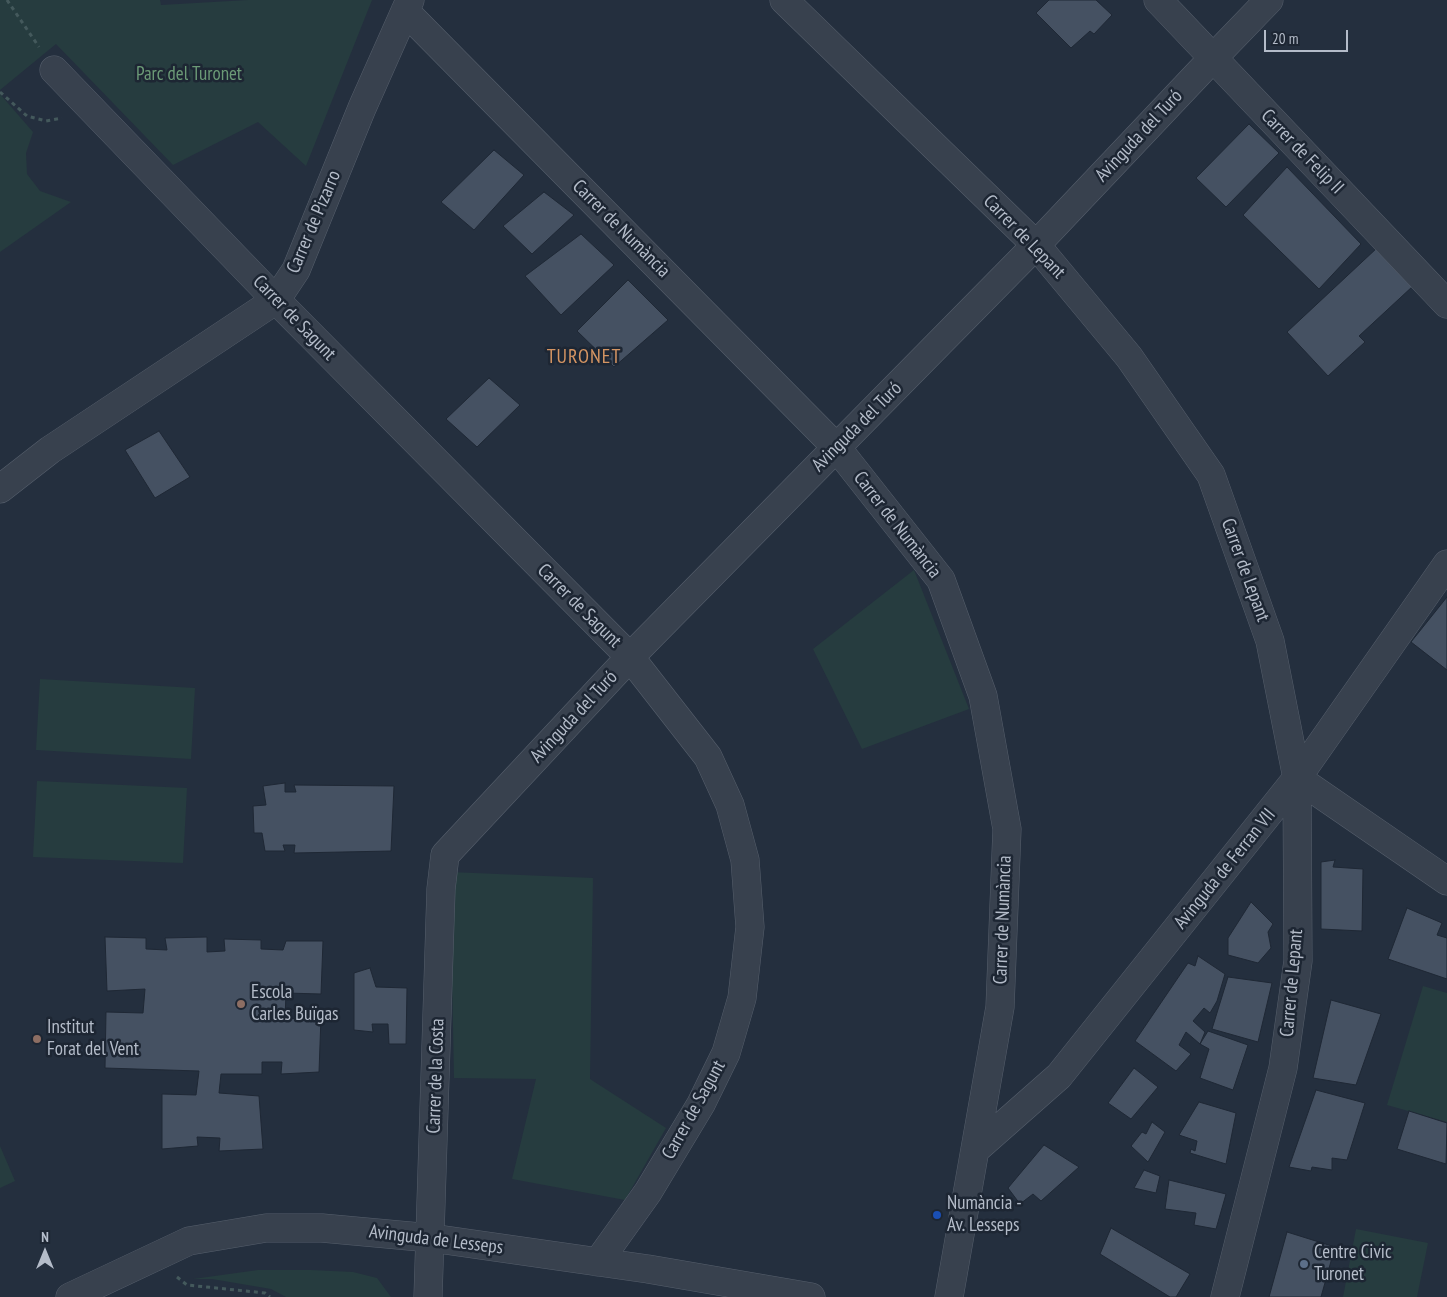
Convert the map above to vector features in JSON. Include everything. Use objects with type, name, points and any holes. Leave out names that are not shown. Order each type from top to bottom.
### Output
[{"type":"street","name":"Carrer de Lepant","points":[[784,0],[1036,245],[1130,357],[1210,475],[1270,641],[1297,778],[1298,961],[1283,1068],[1225,1297]]},
{"type":"street","name":"Carrer de Felip II","points":[[1158,0],[1447,304]]},
{"type":"street","name":"Avinguda del Turó","points":[[445,855],[630,657],[1036,245],[1269,0]]},
{"type":"street","name":"Carrer de Pizarro","points":[[0,489],[50,450],[276,300],[296,270],[362,108],[407,6]]},
{"type":"street","name":"Carrer de Numància","points":[[407,6],[837,448],[942,580],[983,696],[1007,829],[1000,1006],[950,1297]]},
{"type":"street","name":"Carrer de Sagunt","points":[[54,70],[276,300],[630,657],[708,756],[730,806],[745,860],[750,927],[742,998],[726,1053],[697,1111],[648,1192],[598,1262]]},
{"type":"street","name":"Avinguda de Ferran VII","points":[[975,1150],[1059,1076],[1297,778],[1447,564]]},
{"type":"street","points":[[1297,778],[1447,881]]},
{"type":"street","name":"Carrer de la Costa","points":[[428,1297],[441,889],[445,855]]},
{"type":"street","name":"Avinguda de Lesseps","points":[[70,1297],[190,1241],[266,1228],[322,1228],[431,1238],[598,1262],[811,1297]]},
{"type":"path","points":[[7,0],[54,70]]},
{"type":"path","points":[[0,92],[27,116],[46,121],[64,117]]},
{"type":"path","points":[[152,1258],[187,1284],[264,1293],[270,1297]]},
{"type":"green space","name":"Parc del Turonet","points":[[0,0],[160,0],[161,5],[248,0],[372,0],[306,166],[258,122],[173,165],[56,44],[0,90]]},
{"type":"green space","points":[[0,94],[33,132],[26,153],[27,174],[40,191],[71,202],[0,252]]},
{"type":"green space","points":[[914,570],[969,709],[862,749],[813,649]]},
{"type":"green space","points":[[40,679],[195,688],[191,759],[36,750]]},
{"type":"green space","points":[[37,781],[187,788],[183,863],[33,857]]},
{"type":"green space","points":[[450,872],[593,878],[590,1079],[666,1128],[625,1200],[512,1179],[536,1079],[454,1078]]},
{"type":"green space","points":[[1423,986],[1447,993],[1447,1122],[1387,1105]]},
{"type":"green space","points":[[0,1146],[15,1181],[0,1188]]},
{"type":"green space","points":[[1356,1229],[1428,1243],[1417,1297],[1343,1297]]},
{"type":"green space","points":[[258,1270],[353,1272],[377,1278],[391,1297],[286,1297],[271,1289],[212,1279],[193,1279]]},
{"type":"building","points":[[1049,0],[1096,0],[1112,15],[1094,34],[1090,31],[1071,48],[1036,13]]},
{"type":"building","points":[[1249,124],[1279,153],[1226,207],[1196,178]]},
{"type":"building","points":[[494,150],[524,175],[474,230],[441,202]]},
{"type":"building","points":[[1287,167],[1361,244],[1319,289],[1243,215]]},
{"type":"building","points":[[544,192],[574,215],[532,254],[503,226]]},
{"type":"building","points":[[581,234],[614,265],[561,315],[525,276]]},
{"type":"building","points":[[1377,248],[1413,286],[1359,336],[1365,342],[1328,376],[1287,332]]},
{"type":"building","points":[[628,280],[668,320],[614,367],[577,331]]},
{"type":"building","points":[[489,378],[520,405],[477,447],[446,419]]},
{"type":"building","points":[[159,431],[190,477],[155,498],[125,450]]},
{"type":"building","points":[[1447,597],[1447,670],[1411,642]]},
{"type":"building","points":[[285,783],[285,792],[296,792],[294,785],[394,786],[391,851],[294,853],[295,845],[283,845],[285,851],[265,851],[262,833],[254,833],[253,806],[266,805],[263,786]]},
{"type":"building","points":[[1335,860],[1333,867],[1363,869],[1362,931],[1321,929],[1321,862]]},
{"type":"building","points":[[1251,902],[1273,924],[1268,932],[1271,948],[1258,963],[1228,955],[1228,938]]},
{"type":"building","points":[[1407,908],[1442,923],[1437,935],[1447,938],[1447,979],[1388,959]]},
{"type":"building","points":[[105,937],[146,938],[146,949],[167,950],[165,938],[207,937],[207,952],[225,951],[224,939],[261,940],[261,949],[283,950],[286,941],[323,941],[321,994],[286,993],[285,1019],[321,1017],[319,1072],[281,1074],[282,1062],[262,1062],[262,1074],[221,1074],[219,1093],[259,1096],[263,1149],[219,1151],[220,1138],[197,1137],[198,1146],[162,1149],[162,1094],[196,1095],[199,1071],[105,1068],[106,1012],[143,1013],[145,989],[107,991]]},
{"type":"building","points":[[1198,956],[1225,974],[1217,1001],[1210,1013],[1204,1008],[1193,1021],[1205,1032],[1200,1044],[1186,1032],[1179,1045],[1191,1054],[1176,1071],[1135,1041],[1188,963],[1195,966]]},
{"type":"building","points":[[370,968],[376,987],[407,988],[406,1044],[389,1044],[388,1024],[372,1024],[373,1032],[354,1030],[354,973]]},
{"type":"building","points":[[1228,977],[1272,983],[1258,1042],[1212,1029]]},
{"type":"building","points":[[1331,1000],[1381,1014],[1356,1085],[1313,1078]]},
{"type":"building","points":[[1208,1031],[1248,1045],[1233,1090],[1200,1078],[1209,1049],[1200,1044]]},
{"type":"building","points":[[1134,1068],[1158,1087],[1131,1119],[1108,1103]]},
{"type":"building","points":[[1316,1090],[1365,1103],[1347,1160],[1332,1158],[1332,1170],[1312,1167],[1311,1171],[1289,1167]]},
{"type":"building","points":[[1199,1102],[1236,1113],[1226,1164],[1190,1153],[1191,1149],[1195,1151],[1197,1141],[1179,1135]]},
{"type":"building","points":[[1409,1111],[1447,1123],[1446,1164],[1397,1149]]},
{"type":"building","points":[[1152,1122],[1165,1132],[1148,1162],[1131,1146],[1142,1132],[1146,1134]]},
{"type":"building","points":[[1044,1145],[1079,1167],[1041,1201],[1033,1194],[1020,1204],[1008,1188]]},
{"type":"building","points":[[1144,1170],[1160,1176],[1156,1193],[1134,1188]]},
{"type":"building","points":[[1169,1180],[1226,1194],[1216,1229],[1194,1225],[1196,1213],[1165,1209]]},
{"type":"building","points":[[1111,1228],[1190,1274],[1176,1297],[1170,1297],[1100,1254]]},
{"type":"building","name":"Centre Civic Turonet","points":[[1287,1232],[1335,1247],[1321,1297],[1269,1297]]},
{"type":"place","name":"Escola Carles Buïgas","points":[[241,1004]]},
{"type":"place","name":"Institut Forat del Vent","points":[[37,1039]]},
{"type":"place","name":"Numància - Av. Lesseps","points":[[937,1215]]},
{"type":"place","name":"Centre Civic Turonet","points":[[1304,1264]]},
{"type":"district","name":"TURONET","points":[[584,357]]}]
